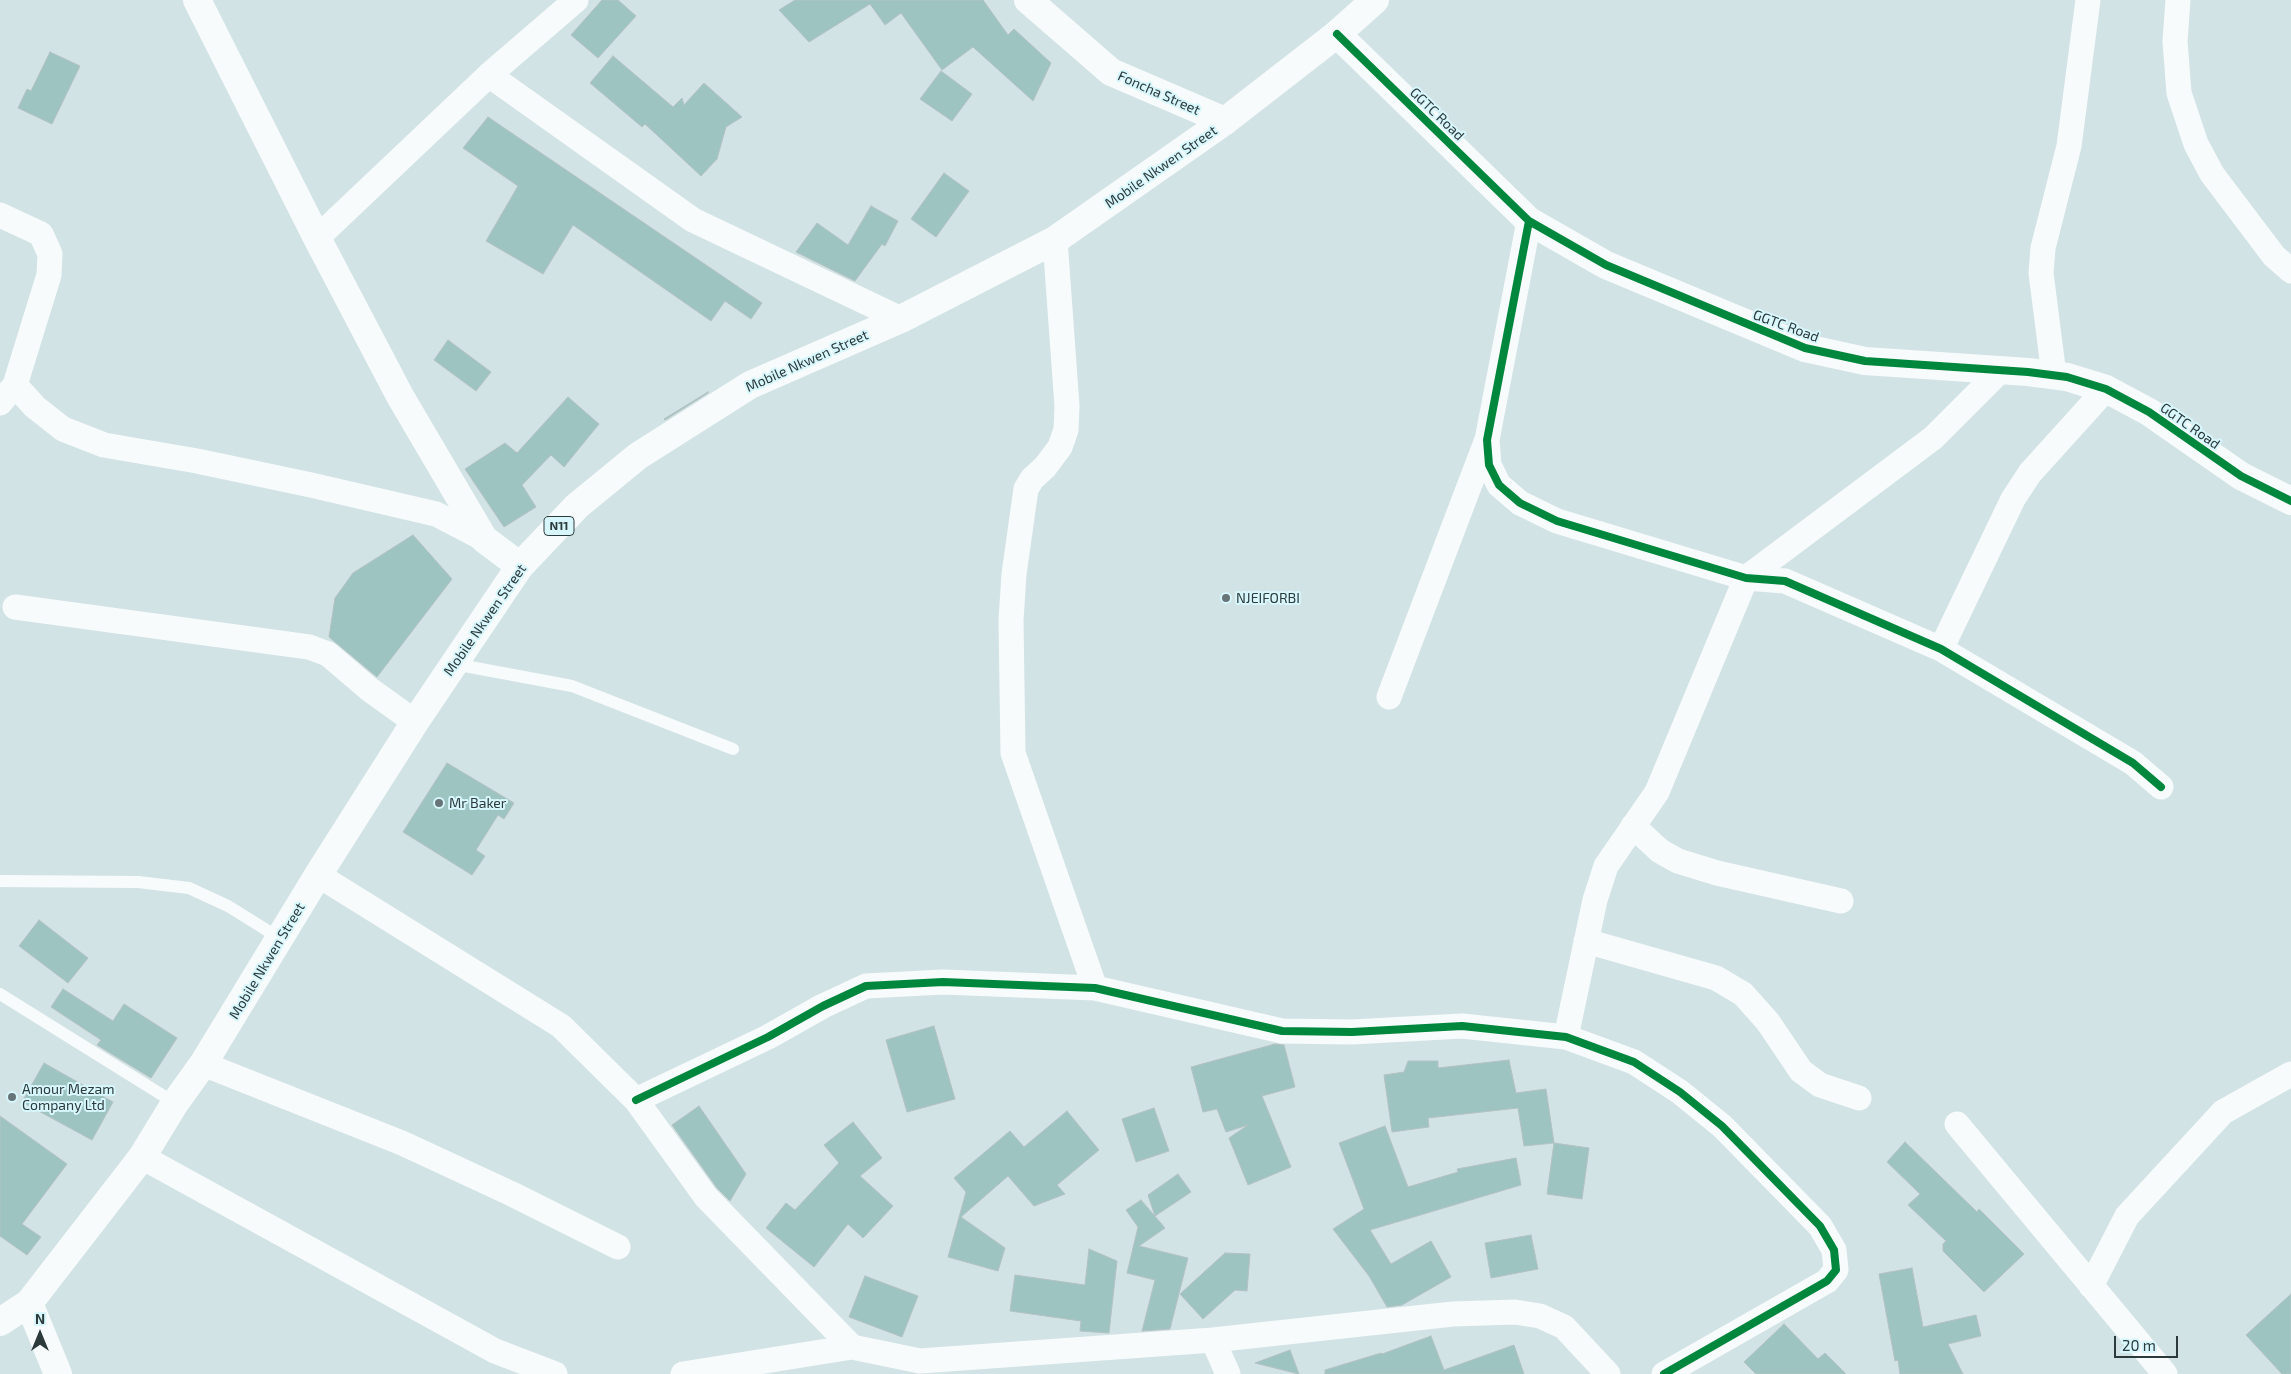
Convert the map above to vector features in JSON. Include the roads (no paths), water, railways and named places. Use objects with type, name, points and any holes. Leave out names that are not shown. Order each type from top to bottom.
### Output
[{"type":"main road","points":[[197,0],[316,238],[400,396],[484,539],[520,566]]},
{"type":"main road","name":"Foncha Street","points":[[1028,0],[1111,72],[1225,122]]},
{"type":"main road","name":"Mobile Nkwen Street","points":[[0,1322],[29,1303],[142,1157],[175,1103],[203,1064],[318,875],[415,722],[520,566],[578,506],[638,456],[750,385],[901,319],[1055,240],[1225,122],[1337,34],[1376,0]]},
{"type":"main road","name":"GGTC Road","points":[[1337,34],[1529,221],[1606,265],[1748,326],[1805,348],[1865,361],[2054,375],[2106,389],[2149,412],[2241,476],[2291,501]]},
{"type":"main road","points":[[29,1303],[58,1374]]},
{"type":"street","points":[[2054,375],[2041,273],[2042,257],[2069,146],[2088,0]]},
{"type":"street","points":[[2178,0],[2174,41],[2179,93],[2196,144],[2212,174],[2274,256],[2291,271]]},
{"type":"street","points":[[316,238],[489,75],[572,1]]},
{"type":"street","points":[[489,75],[693,220],[901,319]]},
{"type":"street","points":[[0,215],[42,234],[50,254],[48,275],[7,394],[35,407],[63,429],[104,445],[197,461],[436,514],[484,539]]},
{"type":"street","points":[[1389,697],[1487,440],[1529,221]]},
{"type":"street","points":[[1055,240],[1066,430],[1060,447],[1045,467],[1032,479],[1026,489],[1014,574],[1012,620],[1013,753],[1096,988]]},
{"type":"street","points":[[1566,1037],[1595,900],[1606,866],[1657,792],[1746,578],[1933,438],[2000,371]]},
{"type":"street","points":[[1942,649],[2013,499],[2030,474],[2106,389]]},
{"type":"street","points":[[1487,440],[1489,465],[1499,485],[1520,503],[1557,521],[1746,578],[1785,581],[1942,649],[2132,763],[2162,787]]},
{"type":"street","points":[[15,607],[309,647],[328,654],[369,689],[415,722]]},
{"type":"street","points":[[1633,826],[1660,851],[1678,861],[1717,873],[1841,901]]},
{"type":"street","points":[[318,875],[561,1026],[636,1100],[706,1197],[852,1347]]},
{"type":"street","points":[[1586,942],[1716,978],[1743,994],[1768,1022],[1801,1070],[1820,1085],[1859,1098]]},
{"type":"street","points":[[636,1100],[768,1037],[823,1006],[866,986],[943,982],[1096,988],[1282,1031],[1352,1032],[1462,1026],[1566,1037],[1634,1062],[1680,1092],[1722,1126],[1820,1226],[1834,1250],[1836,1270],[1828,1281],[1664,1374]]},
{"type":"street","points":[[203,1064],[402,1143],[618,1246]]},
{"type":"street","points":[[2090,1286],[2127,1216],[2223,1112],[2291,1074]]},
{"type":"street","points":[[1957,1124],[2165,1374]]},
{"type":"street","points":[[142,1157],[494,1351],[555,1374]]},
{"type":"street","points":[[683,1374],[852,1347],[923,1368],[1213,1340],[1453,1314],[1515,1312],[1540,1316],[1564,1327],[1608,1374]]},
{"type":"street","points":[[1213,1340],[1228,1374]]},
{"type":"lane","points":[[454,664],[572,686],[733,749]]},
{"type":"lane","points":[[0,881],[138,882],[189,888],[228,906],[280,939]]},
{"type":"lane","points":[[0,994],[175,1103]]},
{"type":"place","name":"NJEIFORBI","points":[[1226,598]]},
{"type":"place","name":"Mr Baker","points":[[439,803]]},
{"type":"place","name":"Amour Mezam Company Ltd","points":[[12,1097]]}]
